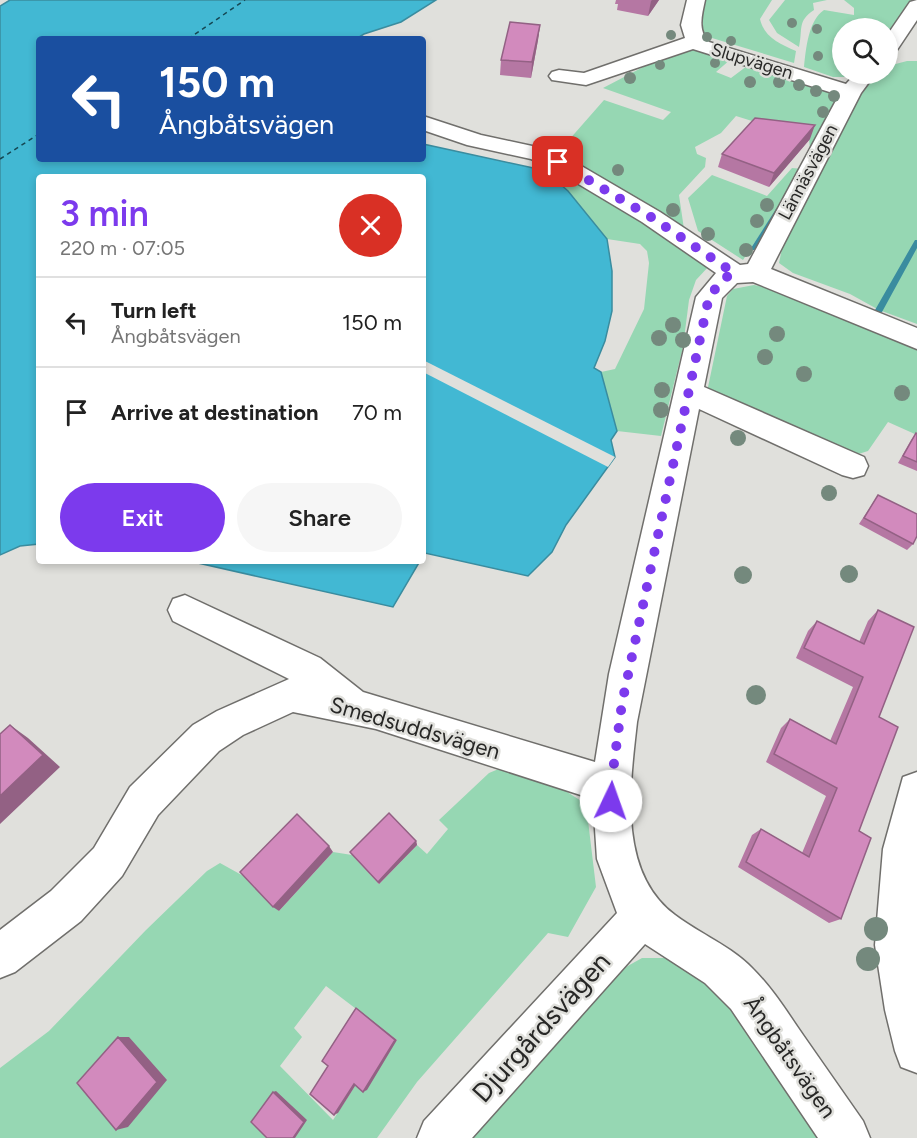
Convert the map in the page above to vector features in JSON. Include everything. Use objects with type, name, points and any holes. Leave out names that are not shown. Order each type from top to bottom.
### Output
[{"type":"street","name":"Slupvägen","points":[[696,0],[689,27],[696,41],[713,50],[851,92]]},
{"type":"street","points":[[898,44],[917,6]]},
{"type":"street","points":[[559,76],[586,79],[696,41]]},
{"type":"street","name":"Lännäsvägen","points":[[745,273],[857,84]]},
{"type":"street","points":[[426,124],[475,140],[538,154],[558,162],[745,273],[917,339]]},
{"type":"street","name":"Ångbåtsvägen","points":[[745,273],[723,279],[709,297],[622,703],[611,786],[613,836],[618,862],[630,896],[642,916],[722,969],[740,986],[755,1003],[846,1138]]},
{"type":"street","points":[[688,392],[853,466]]},
{"type":"street","points":[[185,610],[307,670],[354,707]]},
{"type":"street","name":"Smedsuddsvägen","points":[[0,957],[66,906],[101,870],[128,831],[144,801],[206,738],[230,723],[291,695],[354,707],[611,786]]},
{"type":"street","points":[[917,791],[903,849],[896,945],[907,1010],[917,1051]]},
{"type":"street","name":"Djurgårdsvägen","points":[[441,1138],[642,916]]},
{"type":"green space","points":[[704,0],[772,0],[760,19],[762,25],[774,39],[796,51],[794,63],[702,35]]},
{"type":"green space","points":[[785,0],[827,0],[813,3],[814,10],[803,22],[799,47],[777,33],[769,20]]},
{"type":"green space","points":[[844,0],[913,0],[898,26],[898,18],[832,18],[832,77],[804,67],[811,28],[819,15],[824,10],[854,15],[854,8]]},
{"type":"green space","points":[[685,49],[731,59],[716,72],[731,78],[747,66],[760,67],[832,89],[840,95],[813,151],[810,149],[809,139],[736,116],[721,133],[695,147],[697,154],[706,158],[705,167],[679,195],[685,236],[570,163],[564,152],[568,141],[604,100],[663,120],[671,112],[603,88],[670,53]]},
{"type":"green space","points":[[917,61],[917,324],[879,310],[850,294],[793,273],[779,263],[784,239],[856,103],[868,84],[898,84],[898,63]]},
{"type":"green space","points":[[792,168],[803,169],[743,260],[698,231],[688,198],[712,175],[767,196]]},
{"type":"green space","points":[[570,174],[710,265],[696,280],[689,300],[683,347],[661,436],[617,431],[601,372],[615,369],[644,309],[649,263],[647,251],[640,244],[607,239],[568,191],[551,176]]},
{"type":"green space","points":[[754,285],[769,288],[917,346],[917,435],[888,422],[868,451],[852,456],[707,392],[727,296],[733,289]]},
{"type":"green space","points":[[501,768],[564,790],[586,804],[596,887],[568,937],[548,933],[417,1082],[377,1138],[0,1138],[0,1068],[49,1031],[146,930],[207,871],[220,863],[247,878],[279,911],[333,852],[352,855],[379,884],[417,845],[427,854],[448,829],[439,820],[489,773]],"holes":[[[326,986],[397,1040],[357,1083],[333,1120],[280,1066],[302,1037],[294,1028]]]},
{"type":"green space","points":[[642,958],[666,958],[706,979],[734,1004],[829,1138],[463,1138],[617,972]]},
{"type":"water","points":[[10,0],[436,0],[401,22],[361,36],[36,36],[36,162],[426,162],[426,145],[538,169],[551,176],[568,191],[607,239],[612,271],[612,311],[605,341],[594,368],[601,372],[617,431],[611,440],[615,457],[566,525],[552,552],[528,576],[426,553],[426,174],[36,174],[36,544],[20,546],[0,555],[0,6]]},
{"type":"water","points":[[202,564],[418,564],[393,607]]},
{"type":"pier","points":[[426,362],[615,457],[608,467],[426,374]]},
{"type":"building","points":[[510,22],[540,25],[532,62],[501,60]]},
{"type":"building","points":[[755,118],[815,125],[774,173],[722,154]]},
{"type":"building","points":[[917,434],[917,462],[903,456]]},
{"type":"building","points":[[878,495],[917,514],[917,536],[913,544],[864,518]]},
{"type":"building","points":[[878,610],[914,627],[879,717],[898,727],[859,831],[871,838],[841,919],[746,862],[761,829],[809,857],[837,788],[774,754],[790,719],[836,744],[863,677],[804,648],[817,621],[864,644]]},
{"type":"building","points":[[10,725],[43,755],[0,796],[0,734]]},
{"type":"building","points":[[389,813],[416,841],[378,882],[350,852]]},
{"type":"building","points":[[297,814],[329,846],[273,907],[240,872]]},
{"type":"building","points":[[356,1008],[395,1040],[363,1092],[354,1084],[334,1115],[310,1094],[328,1066],[322,1061]]},
{"type":"building","points":[[118,1037],[157,1082],[116,1130],[77,1083]]},
{"type":"building","points":[[273,1092],[304,1122],[293,1138],[267,1138],[251,1122]]},
{"type":"waterway","points":[[754,248],[778,210]]},
{"type":"waterway","points":[[879,310],[917,242]]},
{"type":"ferry route","points":[[192,36],[245,0]]},
{"type":"ferry route","points":[[0,159],[36,136]]},
{"type":"route","points":[[558,162],[651,217],[734,273],[723,279],[709,297],[622,703],[611,801]]}]
